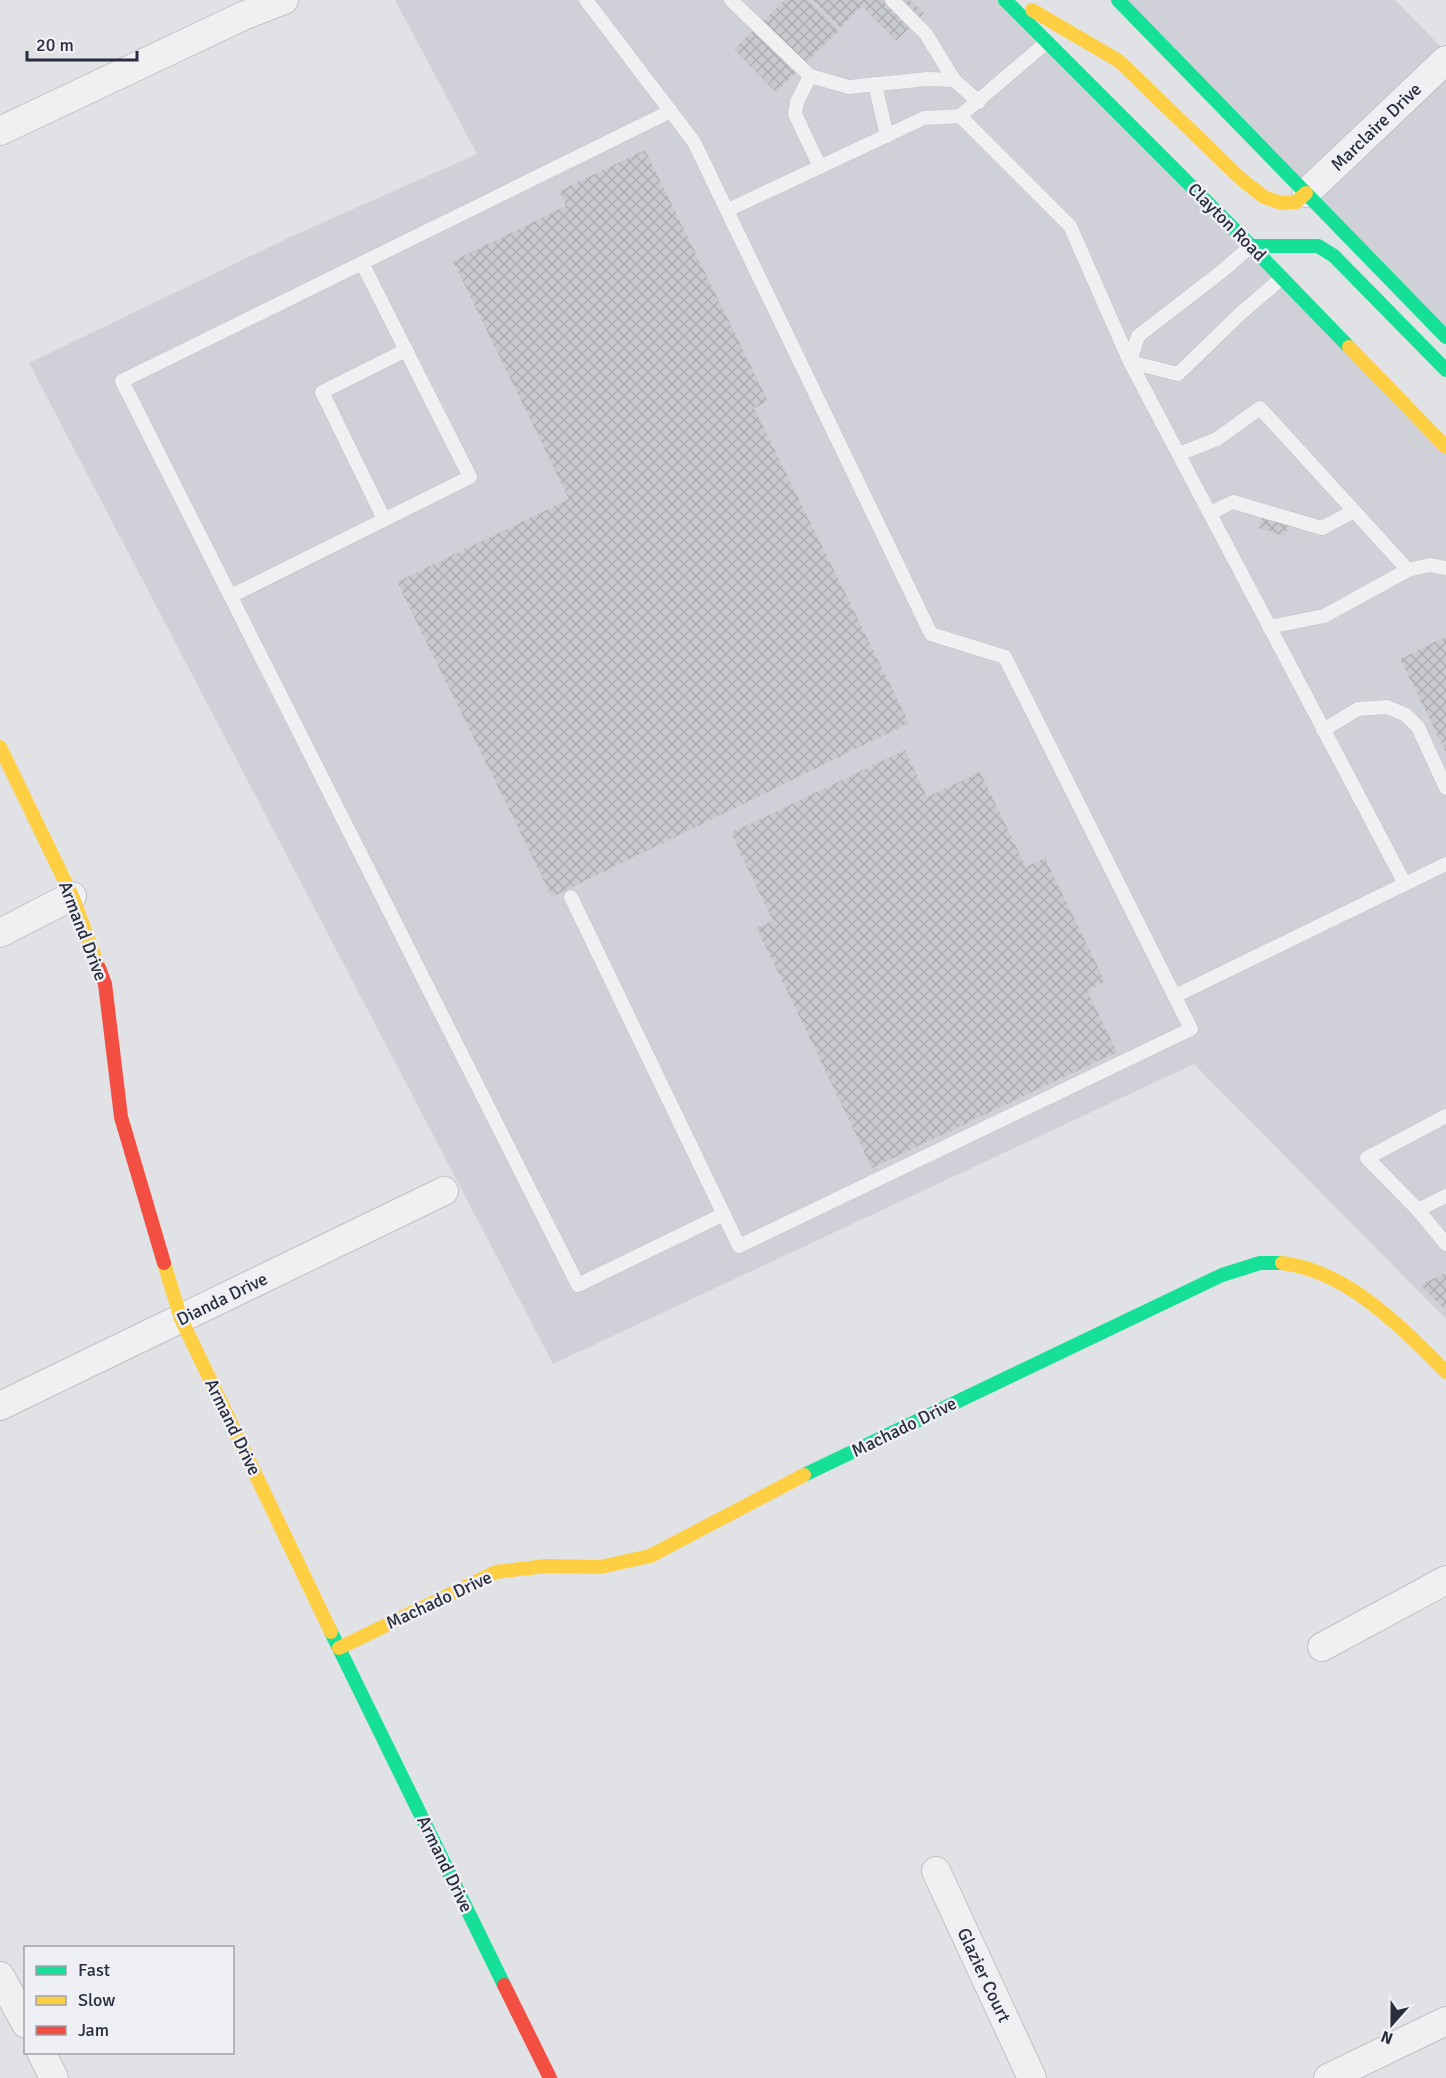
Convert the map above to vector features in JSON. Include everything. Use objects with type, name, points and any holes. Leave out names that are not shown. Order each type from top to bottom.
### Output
[{"type":"street","points":[[0,131],[243,16],[284,0]]},
{"type":"street","name":"Clayton Road","points":[[1005,0],[1251,246],[1446,447]]},
{"type":"street","points":[[1014,0],[1119,61],[1241,179],[1264,197],[1281,203],[1296,202],[1306,193]]},
{"type":"street","points":[[1118,0],[1446,337]]},
{"type":"street","name":"Marclaire Drive","points":[[1306,193],[1446,60]]},
{"type":"street","points":[[1251,246],[1318,246],[1334,256],[1446,370]]},
{"type":"street","name":"Armand Drive","points":[[0,747],[72,896],[105,984],[121,1118],[181,1319],[550,2078]]},
{"type":"street","points":[[0,933],[72,896]]},
{"type":"street","name":"Dianda Drive","points":[[0,1406],[444,1191]]},
{"type":"street","name":"Machado Drive","points":[[339,1648],[496,1572],[546,1566],[600,1567],[650,1556],[825,1464],[1222,1275],[1270,1262],[1306,1267],[1345,1285],[1409,1335],[1446,1372]]},
{"type":"street","points":[[1322,1647],[1446,1580]]},
{"type":"street","name":"Glazier Court","points":[[936,1871],[1032,2078]]},
{"type":"street","points":[[0,1976],[24,2020]]},
{"type":"street","points":[[1328,2078],[1446,2021]]},
{"type":"street","points":[[42,2054],[54,2078]]},
{"type":"lane","points":[[571,897],[739,1246],[1191,1029],[1005,657],[931,634],[694,142],[586,0]]},
{"type":"lane","points":[[731,0],[810,76],[849,87],[927,78],[954,80]]},
{"type":"lane","points":[[892,0],[926,34],[954,80],[979,102]]},
{"type":"lane","points":[[728,210],[924,118],[960,116],[1047,42]]},
{"type":"lane","points":[[810,76],[797,102],[795,114],[820,167]]},
{"type":"lane","points":[[875,84],[887,136]]},
{"type":"lane","points":[[671,111],[122,381],[578,1285],[724,1214]]},
{"type":"lane","points":[[960,116],[1070,226],[1130,362],[1405,884]]},
{"type":"lane","points":[[1130,362],[1138,336],[1251,246]]},
{"type":"lane","points":[[231,596],[470,477],[362,263]]},
{"type":"lane","points":[[1130,362],[1178,374],[1241,313],[1282,278]]},
{"type":"lane","points":[[384,519],[322,392],[406,350]]},
{"type":"lane","points":[[1179,454],[1217,440],[1260,408],[1408,570]]},
{"type":"lane","points":[[1210,513],[1233,502],[1322,528],[1354,511]]},
{"type":"lane","points":[[1269,627],[1324,616],[1408,570],[1430,565],[1446,568]]},
{"type":"lane","points":[[1323,729],[1358,710],[1388,707],[1406,715],[1418,727],[1446,788]]},
{"type":"lane","points":[[1175,996],[1446,864]]},
{"type":"lane","points":[[1446,1116],[1367,1158],[1418,1210],[1446,1244]]},
{"type":"lane","points":[[1418,1210],[1446,1196]]},
{"type":"shaded area","points":[[395,0],[1005,0],[1446,447],[1446,1319],[1194,1064],[553,1364],[29,363],[288,238],[477,154]]},
{"type":"shaded area","points":[[1118,0],[1395,0],[1446,52],[1446,337]]},
{"type":"building","points":[[785,0],[808,0],[839,31],[776,92],[734,49]]},
{"type":"building","points":[[813,0],[910,0],[924,13],[896,41],[862,6],[840,28]]},
{"type":"building","points":[[645,150],[768,401],[754,408],[909,723],[552,897],[397,582],[569,499],[453,261],[566,206],[559,191]]},
{"type":"building","points":[[1262,516],[1289,524],[1285,536],[1259,528]]},
{"type":"building","points":[[1445,637],[1446,639],[1446,752],[1400,659]]},
{"type":"building","points":[[905,750],[927,797],[980,772],[1026,867],[1045,858],[1105,982],[1087,990],[1117,1052],[872,1168],[757,928],[773,921],[731,833]]},
{"type":"building","points":[[1446,1273],[1446,1311],[1420,1285]]},
{"type":"traffic: fast","points":[[1005,0],[1349,347]]},
{"type":"traffic: fast","points":[[1118,0],[1446,337]]},
{"type":"traffic: fast","points":[[1251,246],[1318,246],[1334,256],[1446,370]]},
{"type":"traffic: fast","points":[[804,1475],[1222,1275],[1260,1263],[1282,1263]]},
{"type":"traffic: fast","points":[[331,1632],[504,1985]]},
{"type":"traffic: slow","points":[[1032,10],[1119,61],[1241,179],[1264,197],[1281,203],[1296,202],[1306,193]]},
{"type":"traffic: slow","points":[[1349,347],[1446,447]]},
{"type":"traffic: slow","points":[[0,747],[72,896],[99,968]]},
{"type":"traffic: slow","points":[[164,1263],[181,1319],[331,1632]]},
{"type":"traffic: slow","points":[[1282,1263],[1306,1268],[1351,1289],[1392,1320],[1446,1372]]},
{"type":"traffic: slow","points":[[339,1648],[496,1572],[546,1566],[600,1567],[650,1556],[804,1475]]},
{"type":"traffic: jam","points":[[99,968],[105,984],[121,1117],[164,1263]]},
{"type":"traffic: jam","points":[[504,1985],[550,2078]]}]
